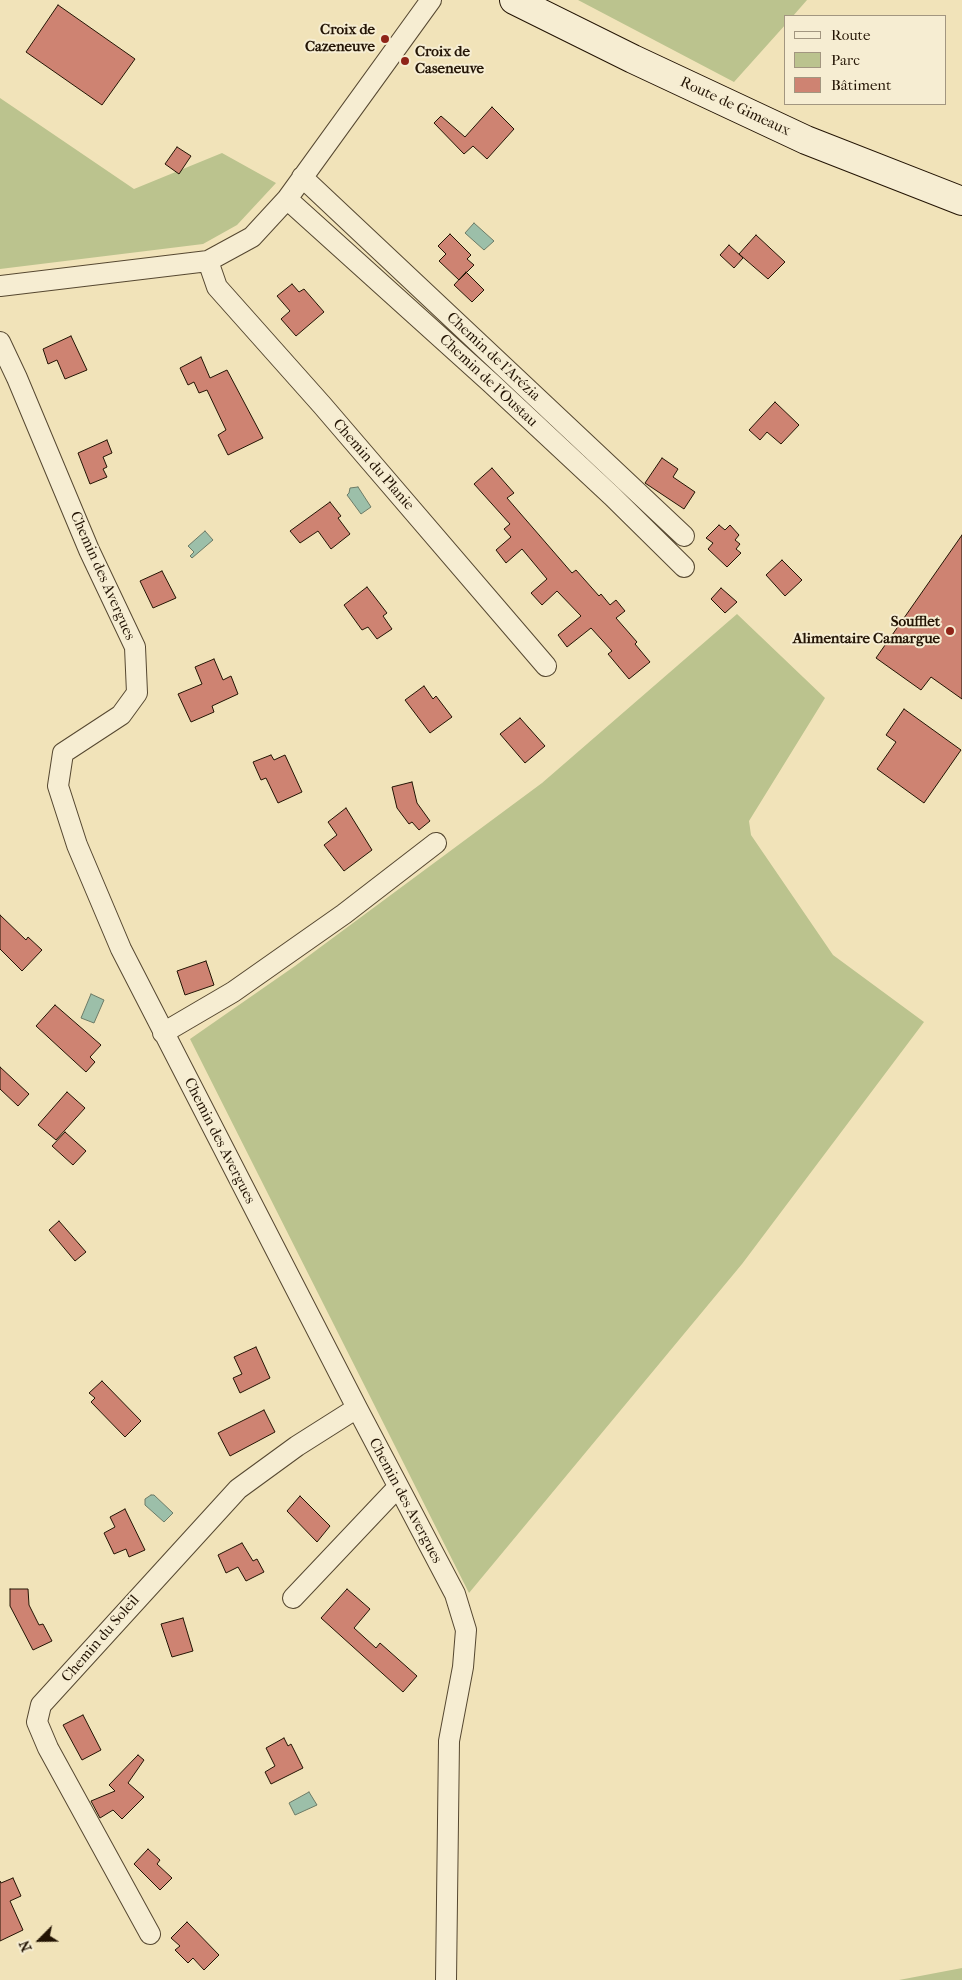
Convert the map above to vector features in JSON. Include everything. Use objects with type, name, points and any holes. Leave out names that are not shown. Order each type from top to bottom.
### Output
[{"type":"street","points":[[0,286],[208,261],[252,237],[287,199],[431,0]]},
{"type":"street","name":"Route de Gimeaux","points":[[514,0],[624,55],[806,140],[962,202]]},
{"type":"street","name":"Chemin de l'Arézia","points":[[302,177],[684,536]]},
{"type":"street","name":"Chemin de l'Oustau","points":[[287,199],[491,383],[612,496],[684,567]]},
{"type":"street","name":"Chemin du Planie","points":[[208,261],[217,287],[322,405],[546,666]]},
{"type":"street","name":"Chemin des Avergues","points":[[0,342],[89,550],[135,647],[137,693],[121,715],[63,753],[58,786],[77,845],[121,949],[163,1034],[455,1594],[466,1630],[463,1667],[449,1741],[446,1980]]},
{"type":"street","points":[[163,1034],[233,992],[344,914],[436,842]]},
{"type":"street","name":"Chemin du Soleil","points":[[150,1934],[48,1748],[37,1722],[41,1705],[238,1489],[297,1446],[357,1408]]},
{"type":"street","points":[[293,1598],[398,1487]]},
{"type":"green space","points":[[578,0],[807,0],[794,15],[784,15],[784,26],[734,82]]},
{"type":"green space","points":[[0,98],[134,189],[222,153],[276,183],[237,225],[203,244],[0,269]]},
{"type":"green space","points":[[737,614],[825,698],[749,821],[751,835],[833,955],[924,1022],[742,1264],[469,1593],[190,1039],[295,966],[542,783]]},
{"type":"green space","points":[[962,1968],[962,1980],[899,1980]]},
{"type":"shaded area","points":[[474,223],[494,241],[484,250],[465,233]]},
{"type":"shaded area","points":[[358,487],[371,507],[361,514],[347,495],[350,488]]},
{"type":"shaded area","points":[[205,531],[213,540],[192,558],[190,556],[194,552],[188,546]]},
{"type":"shaded area","points":[[91,994],[104,1000],[94,1023],[81,1018]]},
{"type":"shaded area","points":[[154,1495],[173,1513],[164,1522],[145,1505],[145,1499]]},
{"type":"shaded area","points":[[309,1792],[317,1805],[295,1815],[289,1803]]},
{"type":"building","points":[[58,5],[135,59],[102,105],[26,52]]},
{"type":"building","points":[[492,107],[514,129],[487,159],[473,146],[464,154],[434,123],[441,116],[465,137]]},
{"type":"building","points":[[177,147],[191,156],[179,174],[165,164]]},
{"type":"building","points":[[450,234],[471,255],[467,259],[474,265],[459,280],[439,261],[446,254],[438,246]]},
{"type":"building","points":[[756,235],[785,262],[768,279],[739,254]]},
{"type":"building","points":[[729,245],[743,258],[734,268],[720,255]]},
{"type":"building","points":[[466,272],[484,290],[472,302],[454,285]]},
{"type":"building","points":[[292,284],[299,292],[304,289],[324,312],[296,336],[281,319],[290,311],[277,296]]},
{"type":"building","points":[[71,336],[87,370],[65,379],[57,360],[48,364],[43,349]]},
{"type":"building","points":[[201,357],[210,378],[227,370],[263,438],[228,455],[218,435],[226,430],[207,390],[199,393],[194,382],[188,385],[180,368]]},
{"type":"building","points":[[775,402],[799,425],[781,444],[767,432],[760,440],[749,430]]},
{"type":"building","points":[[107,440],[112,453],[103,457],[107,467],[103,469],[107,477],[90,484],[78,453]]},
{"type":"building","points":[[662,458],[678,469],[673,477],[695,492],[684,509],[645,483]]},
{"type":"building","points":[[492,468],[514,493],[507,498],[572,573],[576,570],[599,596],[601,594],[610,605],[616,600],[625,611],[616,618],[637,642],[635,644],[650,662],[629,679],[608,654],[612,651],[591,628],[567,647],[558,635],[581,616],[557,591],[542,605],[531,593],[547,579],[522,549],[506,563],[496,550],[511,537],[504,529],[510,524],[474,484]]},
{"type":"building","points":[[330,502],[341,516],[338,518],[350,534],[331,549],[318,531],[300,543],[290,531]]},
{"type":"building","points":[[719,525],[725,530],[730,525],[739,535],[735,540],[740,544],[736,549],[741,553],[727,567],[708,549],[713,543],[706,538]]},
{"type":"building","points":[[962,535],[962,699],[931,677],[921,690],[876,658]]},
{"type":"building","points":[[782,560],[802,580],[785,596],[766,575]]},
{"type":"building","points":[[162,571],[176,598],[153,608],[140,581]]},
{"type":"building","points":[[367,587],[387,613],[383,616],[392,629],[377,639],[368,627],[362,630],[344,605]]},
{"type":"building","points":[[721,588],[737,602],[725,613],[711,599]]},
{"type":"building","points":[[214,659],[223,680],[231,676],[238,694],[212,706],[214,712],[191,722],[178,694],[202,684],[195,667]]},
{"type":"building","points":[[424,686],[433,699],[436,696],[452,717],[430,733],[405,700]]},
{"type":"building","points":[[904,709],[961,750],[924,803],[877,769],[896,742],[886,735]]},
{"type":"building","points":[[520,718],[545,746],[525,763],[500,734]]},
{"type":"building","points":[[271,755],[274,760],[285,755],[302,792],[278,803],[266,778],[261,780],[253,762]]},
{"type":"building","points":[[412,782],[417,803],[430,821],[419,830],[412,822],[409,824],[397,808],[392,787]]},
{"type":"building","points":[[346,808],[372,850],[344,871],[324,845],[337,835],[328,822]]},
{"type":"building","points":[[0,915],[26,940],[28,937],[42,950],[22,971],[0,949]]},
{"type":"building","points":[[206,961],[214,985],[185,995],[177,971]]},
{"type":"building","points":[[55,1005],[101,1045],[90,1057],[95,1062],[86,1072],[36,1026]]},
{"type":"building","points":[[0,1067],[29,1094],[18,1106],[0,1089]]},
{"type":"building","points":[[67,1092],[85,1108],[56,1140],[38,1125]]},
{"type":"building","points":[[65,1132],[86,1151],[73,1165],[52,1146]]},
{"type":"building","points":[[59,1221],[86,1252],[75,1261],[49,1230]]},
{"type":"building","points":[[256,1347],[270,1378],[240,1393],[233,1378],[242,1374],[234,1357]]},
{"type":"building","points":[[102,1381],[141,1421],[125,1437],[91,1402],[95,1398],[89,1393]]},
{"type":"building","points":[[264,1410],[275,1432],[230,1456],[218,1433]]},
{"type":"building","points":[[300,1496],[330,1526],[317,1542],[287,1511]]},
{"type":"building","points":[[125,1509],[145,1550],[129,1557],[126,1549],[114,1554],[104,1533],[115,1527],[110,1517]]},
{"type":"building","points":[[242,1543],[253,1561],[257,1559],[264,1572],[246,1581],[238,1567],[226,1573],[218,1555]]},
{"type":"building","points":[[10,1589],[28,1589],[29,1605],[39,1625],[43,1624],[52,1641],[33,1650],[10,1606]]},
{"type":"building","points":[[347,1589],[370,1609],[354,1628],[376,1648],[380,1643],[417,1676],[403,1692],[321,1618]]},
{"type":"building","points":[[183,1618],[193,1651],[172,1657],[161,1624]]},
{"type":"building","points":[[83,1715],[101,1750],[82,1760],[63,1725]]},
{"type":"building","points":[[284,1738],[288,1746],[291,1744],[303,1768],[271,1784],[265,1772],[275,1766],[266,1748]]},
{"type":"building","points":[[138,1755],[144,1760],[128,1783],[144,1797],[122,1819],[113,1810],[100,1818],[91,1801],[115,1791],[109,1785]]},
{"type":"building","points":[[148,1849],[160,1860],[157,1864],[172,1878],[160,1890],[134,1864]]},
{"type":"building","points":[[13,1878],[21,1896],[10,1901],[23,1930],[0,1941],[0,1881],[1,1883]]},
{"type":"building","points":[[187,1922],[219,1955],[204,1970],[193,1958],[188,1963],[175,1950],[180,1946],[171,1938]]},
{"type":"place","name":"Croix de Cazeneuve","points":[[385,39]]},
{"type":"place","name":"Croix de Caseneuve","points":[[405,61]]},
{"type":"place","name":"Soufflet Alimentaire Camargue","points":[[950,631]]}]
